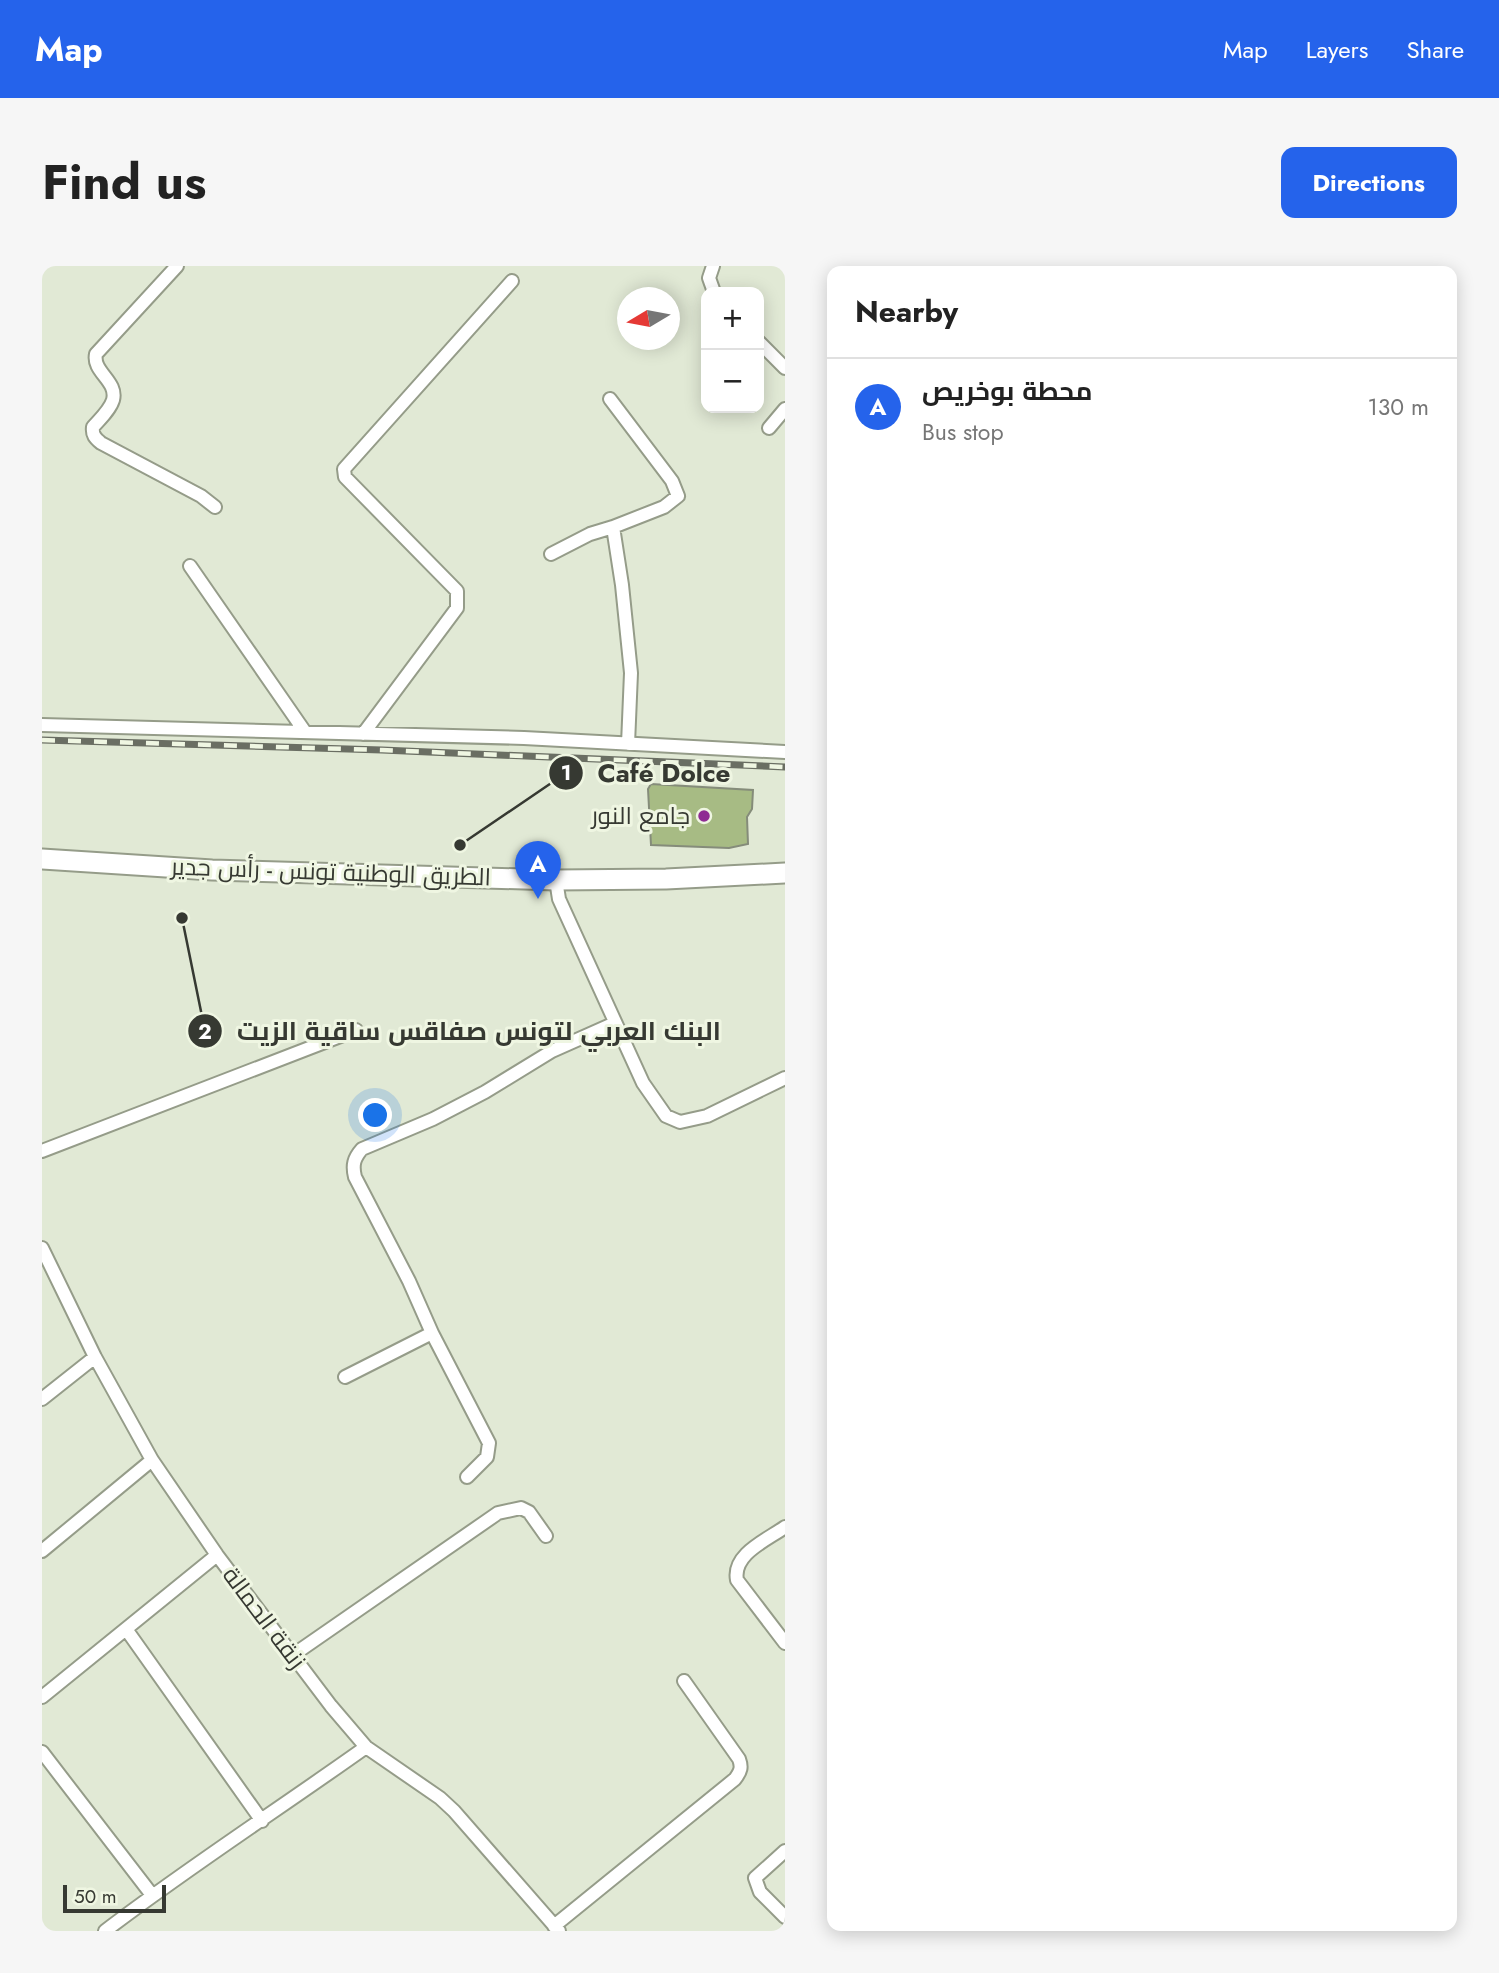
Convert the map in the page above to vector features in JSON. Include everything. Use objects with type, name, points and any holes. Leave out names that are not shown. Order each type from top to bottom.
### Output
[{"type":"main road","name":"الطريق الوطنية تونس - رأس جدير","points":[[43,860],[557,889],[666,879],[785,873]]},
{"type":"street","points":[[177,266],[96,354],[96,363],[113,388],[114,396],[92,432],[101,443],[201,496],[215,507]]},
{"type":"street","points":[[713,266],[709,278],[713,287]]},
{"type":"street","points":[[363,734],[457,608],[457,591],[345,477],[344,469],[512,281]]},
{"type":"street","points":[[764,347],[785,368]]},
{"type":"street","points":[[551,554],[590,534],[668,505],[678,496],[672,481],[610,399]]},
{"type":"street","points":[[769,428],[785,409]]},
{"type":"street","points":[[613,527],[631,673],[628,744]]},
{"type":"street","points":[[190,566],[305,732]]},
{"type":"street","points":[[42,725],[524,738],[785,751]]},
{"type":"street","points":[[557,889],[615,1023],[648,1091],[660,1110],[671,1120],[680,1122],[707,1116],[785,1078]]},
{"type":"street","points":[[467,1477],[487,1457],[489,1443],[355,1177],[353,1167],[356,1156],[362,1149],[433,1119],[485,1092],[552,1051],[615,1023]]},
{"type":"street","points":[[42,1151],[356,1030]]},
{"type":"street","name":"زنقة الحمالة","points":[[42,1248],[95,1357],[152,1460],[217,1556],[338,1715],[366,1747],[440,1798],[454,1811],[557,1928]]},
{"type":"street","points":[[345,1377],[432,1333]]},
{"type":"street","points":[[42,1399],[95,1357]]},
{"type":"street","points":[[42,1551],[152,1460]]},
{"type":"street","points":[[293,1656],[498,1513],[521,1508],[529,1512],[546,1535]]},
{"type":"street","points":[[785,1527],[742,1557],[735,1571],[737,1580],[785,1643]]},
{"type":"street","points":[[42,1697],[217,1556]]},
{"type":"street","points":[[126,1629],[262,1821]]},
{"type":"street","points":[[557,1928],[667,1832],[740,1773],[739,1759],[684,1681]]},
{"type":"street","points":[[105,1931],[152,1895],[366,1747]]},
{"type":"street","points":[[42,1752],[152,1895]]},
{"type":"street","points":[[785,1851],[755,1878],[760,1892],[785,1917]]},
{"type":"building","points":[[651,784],[753,790],[752,809],[747,817],[748,844],[729,848],[651,845],[648,789]]},
{"type":"railway","points":[[42,740],[382,750],[785,767]]},
{"type":"place","name":"جامع النور","points":[[704,816]]},
{"type":"place","name":"Café Dolce","points":[[460,845]]},
{"type":"place","name":"محطة بوخريص","points":[[538,899]]},
{"type":"place","name":"البنك العربي لتونس صفاقس ساقية الزيت","points":[[182,918]]}]
